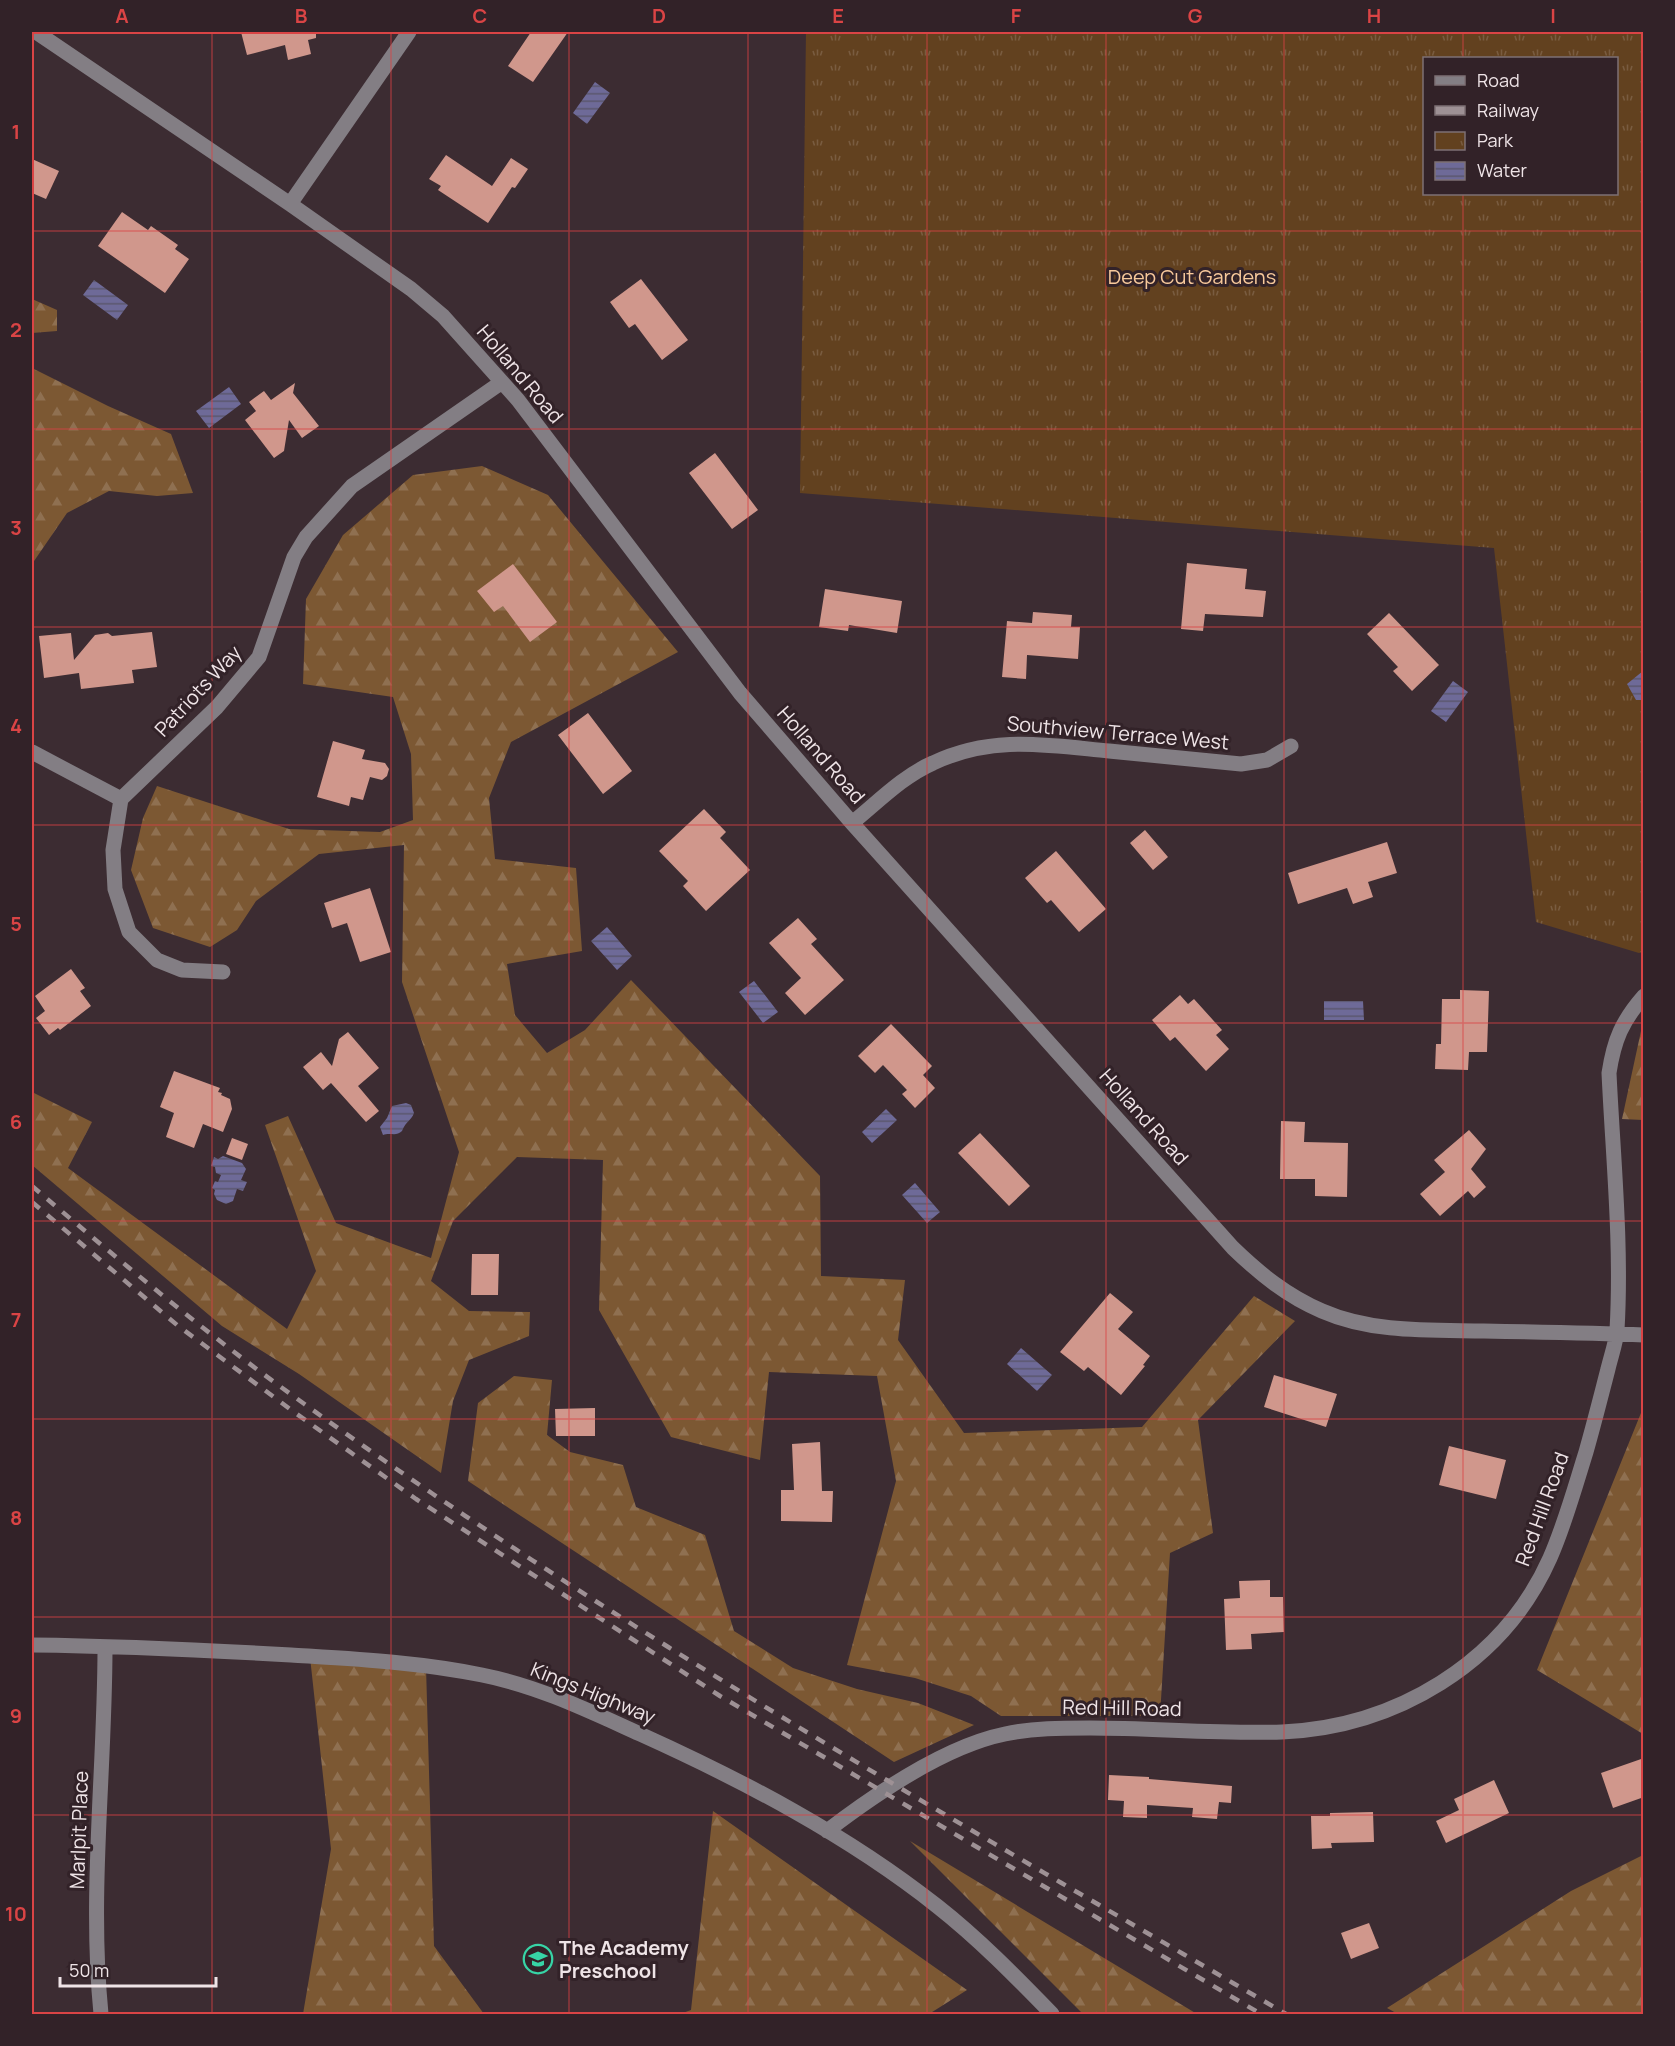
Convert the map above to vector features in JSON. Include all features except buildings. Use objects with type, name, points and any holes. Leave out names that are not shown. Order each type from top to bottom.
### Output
[{"type":"street","name":"Holland Road","points":[[36,32],[290,204],[419,296],[443,316],[502,382],[741,693],[852,823],[1233,1248],[1260,1275],[1324,1312],[1377,1327],[1644,1335]]},
{"type":"street","points":[[290,204],[409,32]]},
{"type":"street","name":"Patriots Way","points":[[121,799],[217,707],[259,657],[294,557],[306,537],[352,486],[502,382]]},
{"type":"street","name":"Southview Terrace West","points":[[852,823],[923,768],[962,751],[986,745],[1029,743],[1241,764],[1267,760],[1291,746]]},
{"type":"street","points":[[32,752],[121,799],[113,850],[115,889],[129,932],[157,960],[182,970],[224,972]]},
{"type":"street","name":"Red Hill Road","points":[[827,1832],[866,1801],[958,1749],[1002,1734],[1053,1728],[1280,1732],[1327,1728],[1355,1722],[1387,1711],[1442,1683],[1477,1656],[1506,1627],[1532,1592],[1550,1559],[1568,1512],[1617,1334],[1617,1240],[1609,1073],[1612,1051],[1619,1030],[1628,1014],[1644,996]]},
{"type":"street","name":"Kings Highway","points":[[32,1645],[237,1652],[409,1663],[492,1678],[559,1698],[712,1766],[790,1809],[878,1863],[938,1907],[996,1957],[1053,2014]]},
{"type":"street","name":"Marlpit Place","points":[[101,2014],[98,1980],[98,1900],[105,1648]]},
{"type":"green space","name":"Deep Cut Gardens","points":[[806,32],[1643,32],[1643,952],[1639,953],[1536,922],[1494,548],[800,493]]},
{"type":"green space","points":[[32,299],[57,310],[57,331],[32,333]]},
{"type":"green space","points":[[32,368],[171,434],[193,493],[157,496],[109,491],[67,513],[32,564]]},
{"type":"green space","points":[[482,466],[548,495],[678,652],[511,742],[489,798],[495,859],[576,868],[582,951],[507,964],[515,1015],[547,1053],[585,1030],[631,980],[820,1176],[821,1276],[905,1280],[898,1340],[964,1433],[1142,1427],[1254,1296],[1295,1321],[1198,1420],[1213,1533],[1170,1553],[1160,1716],[1001,1716],[971,1696],[915,1678],[847,1665],[896,1481],[877,1376],[769,1372],[760,1460],[671,1437],[599,1310],[603,1160],[517,1157],[453,1221],[431,1281],[469,1311],[530,1312],[529,1336],[469,1360],[453,1401],[441,1473],[299,1374],[222,1326],[32,1165],[32,1092],[92,1122],[68,1168],[287,1329],[316,1271],[265,1125],[288,1116],[336,1223],[431,1258],[459,1152],[402,982],[404,845],[319,854],[256,901],[237,930],[210,947],[153,928],[131,870],[143,818],[157,786],[289,829],[380,832],[413,820],[411,754],[393,697],[303,684],[306,599],[343,535],[413,475]]},
{"type":"green space","points":[[1643,1029],[1643,1120],[1622,1119],[1641,1031]]},
{"type":"green space","points":[[514,1376],[552,1380],[547,1435],[570,1452],[623,1465],[636,1507],[705,1535],[734,1631],[793,1668],[857,1689],[918,1703],[974,1725],[894,1762],[468,1481],[478,1403]]},
{"type":"green space","points":[[1643,1408],[1643,1734],[1537,1670]]},
{"type":"green space","points":[[310,1657],[426,1667],[434,1946],[484,2014],[303,2014],[331,1849]]},
{"type":"green space","points":[[713,1811],[967,1990],[929,2014],[680,2014],[691,2010]]},
{"type":"green space","points":[[910,1841],[1197,2014],[1083,2014]]},
{"type":"green space","points":[[1643,1855],[1643,2014],[1398,2014],[1387,2008],[1571,1891]]},
{"type":"water","points":[[595,82],[610,93],[587,124],[573,113]]},
{"type":"water","points":[[94,280],[128,305],[117,320],[83,295]]},
{"type":"water","points":[[229,387],[241,404],[209,428],[196,411]]},
{"type":"water","points":[[1643,671],[1643,700],[1636,700],[1627,684]]},
{"type":"water","points":[[1453,681],[1468,692],[1446,722],[1431,711]]},
{"type":"water","points":[[607,927],[632,956],[617,970],[591,941]]},
{"type":"water","points":[[754,981],[778,1012],[763,1023],[739,992]]},
{"type":"water","points":[[1324,1001],[1363,1001],[1364,1020],[1324,1020]]},
{"type":"water","points":[[406,1103],[411,1105],[414,1113],[402,1131],[397,1134],[383,1135],[380,1127],[392,1106]]},
{"type":"water","points":[[886,1109],[897,1120],[872,1143],[862,1132]]},
{"type":"water","points":[[223,1156],[242,1163],[246,1169],[241,1180],[247,1182],[243,1191],[237,1189],[233,1201],[226,1204],[217,1200],[215,1190],[212,1188],[221,1175],[216,1173],[215,1167],[211,1166],[214,1157],[218,1159]]},
{"type":"water","points":[[915,1183],[940,1212],[927,1223],[902,1195]]},
{"type":"water","points":[[1021,1348],[1052,1375],[1037,1391],[1007,1364]]},
{"type":"railway","points":[[32,1186],[165,1297],[268,1378],[421,1486],[542,1566],[664,1644],[911,1795],[1286,2014]]},
{"type":"railway","points":[[32,1202],[177,1325],[416,1499],[720,1696],[1261,2014]]},
{"type":"place","name":"The Academy Preschool","points":[[538,1959]]}]
